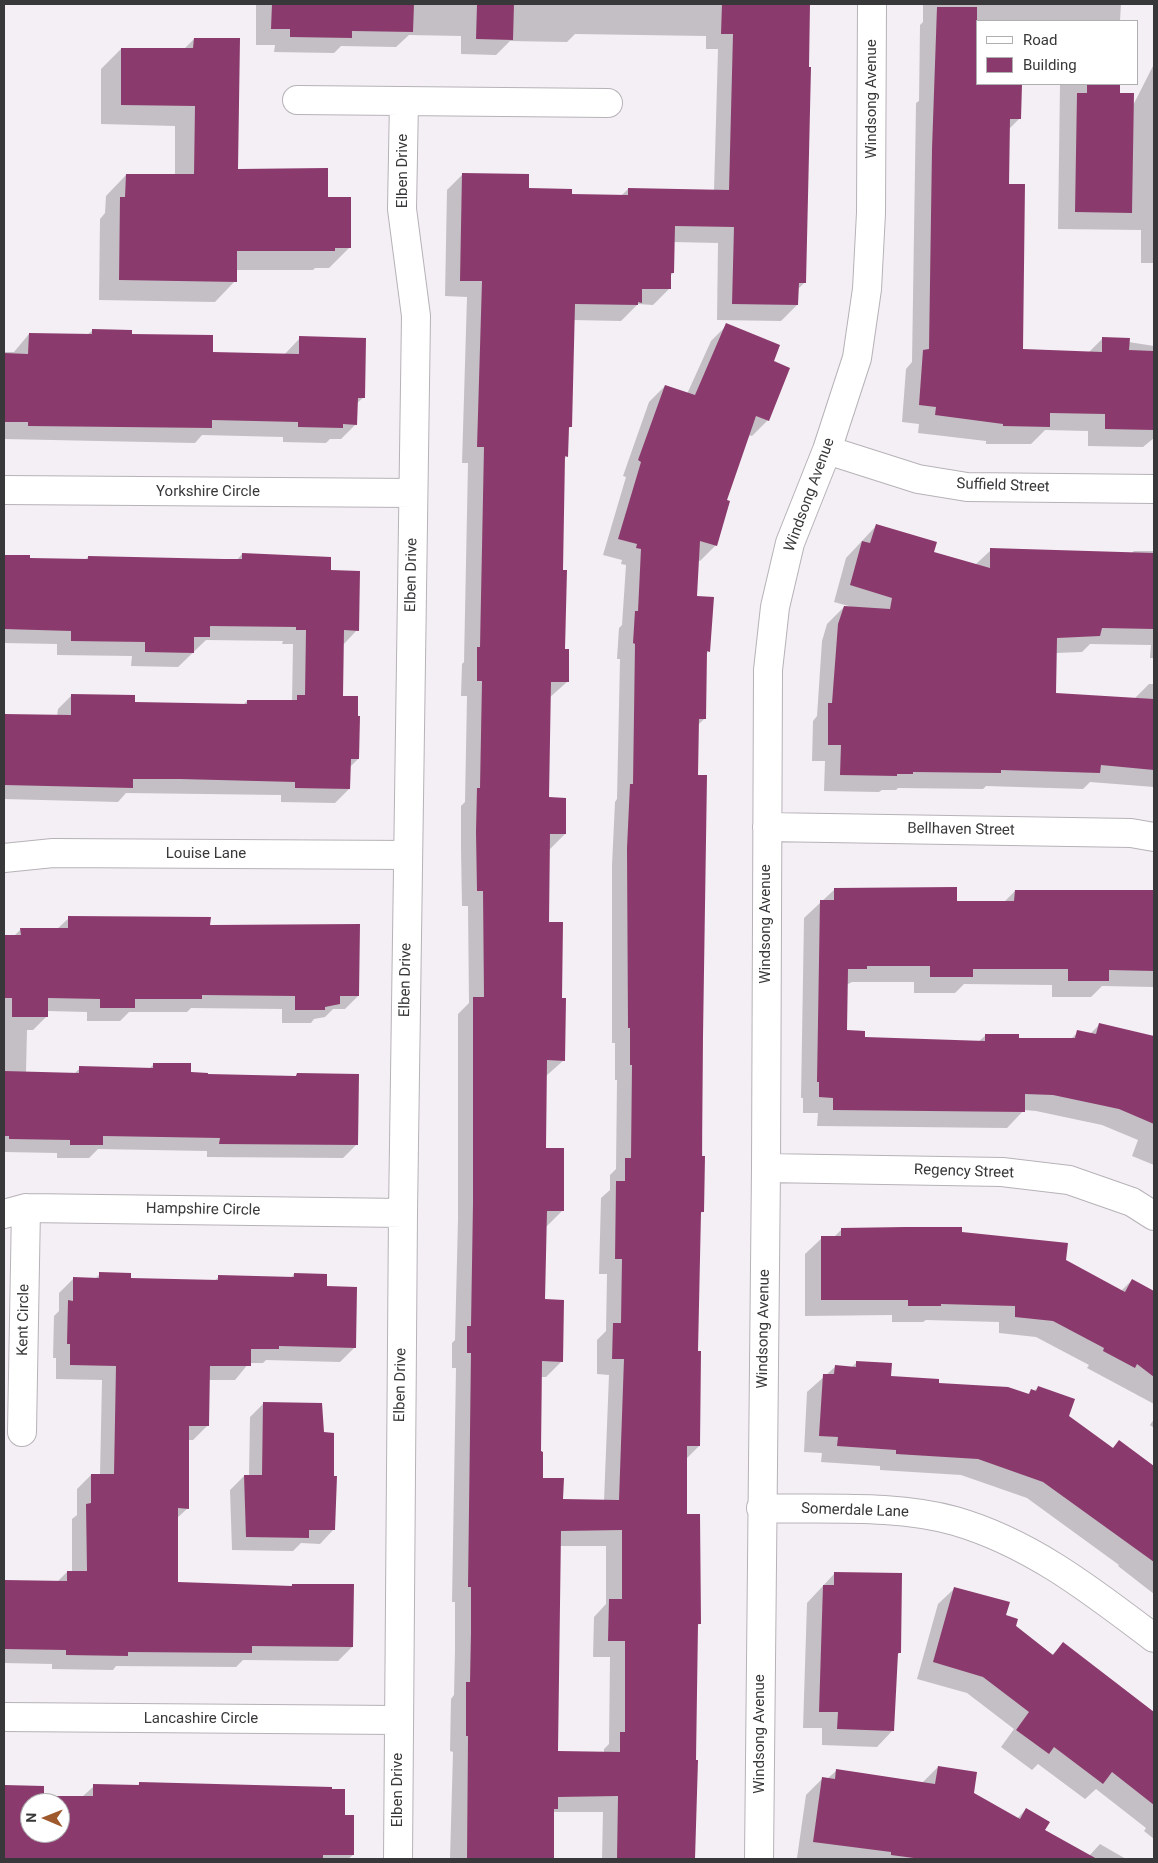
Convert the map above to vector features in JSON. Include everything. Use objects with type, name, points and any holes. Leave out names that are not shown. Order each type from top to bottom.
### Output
[{"type":"street","name":"Windsong Avenue","points":[[759,1859],[761,1508],[766,1168],[768,670],[775,607],[790,543],[827,450],[856,358],[867,289],[871,213],[872,4]]},
{"type":"street","points":[[297,100],[608,103]]},
{"type":"street","name":"Elben Drive","points":[[398,1859],[403,1212],[416,316],[402,209],[404,101]]},
{"type":"street","name":"Suffield Street","points":[[827,450],[918,479],[967,487],[1154,490]]},
{"type":"street","name":"Yorkshire Circle","points":[[4,490],[413,493]]},
{"type":"street","name":"Bellhaven Street","points":[[767,827],[1131,833],[1154,838]]},
{"type":"street","name":"Louise Lane","points":[[4,858],[53,853],[408,855]]},
{"type":"street","name":"Regency Street","points":[[766,1168],[1012,1173],[1069,1180],[1132,1202],[1154,1216]]},
{"type":"street","name":"Hampshire Circle","points":[[15,1211],[403,1212]]},
{"type":"street","name":"Kent Circle","points":[[15,1211],[22,1432]]},
{"type":"street","name":"Somerdale Lane","points":[[761,1508],[899,1511],[955,1521],[1022,1546],[1080,1581],[1154,1638]]},
{"type":"street","name":"Lancashire Circle","points":[[4,1717],[398,1720]]},
{"type":"building","points":[[272,4],[414,4],[413,32],[352,31],[352,38],[290,37],[290,29],[271,29]]},
{"type":"building","points":[[477,4],[514,4],[513,40],[476,39]]},
{"type":"building","points":[[722,4],[810,4],[809,67],[811,67],[806,283],[799,283],[798,305],[732,304],[734,227],[675,226],[674,273],[671,273],[671,289],[642,289],[642,303],[638,302],[638,305],[575,304],[572,427],[569,427],[568,457],[565,456],[563,570],[567,570],[565,649],[569,649],[569,682],[551,682],[549,797],[566,798],[566,834],[550,834],[549,922],[563,922],[562,998],[566,998],[565,1061],[547,1060],[546,1148],[564,1148],[564,1211],[547,1211],[545,1299],[564,1300],[563,1362],[542,1361],[541,1451],[543,1452],[543,1478],[564,1478],[563,1499],[619,1500],[624,1359],[612,1359],[613,1323],[621,1323],[622,1259],[615,1259],[616,1181],[625,1181],[625,1158],[631,1158],[632,1065],[630,1065],[630,1028],[628,1028],[627,848],[630,784],[633,784],[635,644],[633,643],[635,611],[638,611],[641,549],[636,548],[637,544],[618,539],[641,462],[638,460],[665,385],[695,395],[726,323],[780,345],[774,361],[790,368],[769,421],[756,416],[727,500],[730,501],[717,546],[700,541],[697,596],[714,597],[710,652],[707,651],[706,719],[699,719],[698,775],[707,775],[702,1156],[705,1156],[704,1212],[701,1212],[698,1351],[701,1351],[700,1446],[687,1446],[687,1514],[700,1514],[701,1624],[698,1624],[696,1760],[698,1760],[695,1859],[617,1859],[618,1796],[558,1797],[558,1809],[554,1809],[554,1859],[467,1859],[468,1736],[466,1736],[466,1682],[470,1682],[471,1633],[471,1587],[468,1587],[471,1353],[467,1353],[467,1326],[471,1326],[473,997],[484,997],[483,891],[477,891],[476,832],[477,788],[480,788],[482,681],[477,681],[477,647],[480,647],[484,447],[477,447],[482,281],[460,281],[462,173],[529,174],[529,188],[572,189],[572,194],[628,195],[628,188],[729,190],[733,34],[721,34]],"holes":[[[622,1530],[622,1599],[609,1599],[608,1641],[625,1641],[625,1732],[620,1732],[620,1752],[558,1751],[561,1531]]]},
{"type":"building","points":[[937,7],[977,7],[976,85],[1022,85],[1021,119],[1010,119],[1009,184],[1025,184],[1023,349],[1102,352],[1102,337],[1130,338],[1129,350],[1154,351],[1154,430],[1105,429],[1105,414],[1050,413],[1050,427],[1003,426],[1003,424],[935,415],[936,407],[919,405],[923,350],[929,349],[932,149]]},
{"type":"building","points":[[194,38],[240,38],[238,169],[328,168],[328,197],[351,197],[351,248],[335,248],[335,251],[237,251],[237,282],[119,280],[120,197],[125,197],[126,174],[194,174],[195,106],[121,105],[121,48],[193,48]]},
{"type":"building","points":[[1087,85],[1120,85],[1120,93],[1134,93],[1132,213],[1075,212],[1077,93],[1087,93]]},
{"type":"building","points":[[92,329],[132,330],[132,334],[213,335],[213,352],[299,354],[299,336],[366,338],[365,398],[358,398],[357,425],[343,424],[343,428],[298,427],[298,422],[212,420],[212,428],[28,426],[28,422],[4,422],[4,353],[28,354],[29,333],[92,334]]},
{"type":"building","points":[[876,524],[937,542],[934,552],[990,568],[990,548],[1154,553],[1154,629],[1102,628],[1100,636],[1057,638],[1056,693],[1154,699],[1154,770],[1101,765],[1100,773],[1001,770],[1001,773],[913,772],[913,774],[897,774],[897,776],[840,775],[841,745],[828,745],[828,703],[832,703],[838,624],[844,606],[890,609],[892,598],[850,585],[862,541],[870,543]]},
{"type":"building","points":[[242,553],[331,557],[331,570],[360,571],[359,631],[344,630],[343,696],[358,696],[358,716],[360,716],[359,759],[351,759],[350,789],[295,788],[295,782],[180,779],[133,779],[133,788],[4,785],[4,714],[71,715],[71,694],[135,695],[135,702],[247,704],[247,700],[297,700],[297,695],[305,695],[306,630],[296,630],[296,627],[210,626],[210,637],[194,637],[194,653],[145,652],[145,642],[71,641],[71,631],[4,629],[4,555],[30,555],[30,558],[88,559],[88,556],[242,559]]},
{"type":"building","points":[[957,887],[957,901],[1014,901],[1015,890],[1154,890],[1154,971],[1109,970],[1109,981],[1068,981],[1068,969],[973,969],[973,977],[930,977],[930,966],[867,966],[867,969],[848,969],[847,1030],[865,1031],[865,1037],[985,1041],[985,1034],[1019,1034],[1019,1038],[1075,1038],[1077,1030],[1096,1034],[1099,1023],[1154,1036],[1154,1124],[1119,1109],[1053,1095],[1025,1094],[1025,1112],[833,1110],[833,1098],[819,1097],[819,1082],[817,1082],[820,900],[834,900],[834,888]]},
{"type":"building","points":[[68,916],[211,917],[210,925],[360,924],[359,996],[340,996],[340,1004],[325,1007],[325,1010],[295,1010],[295,996],[202,995],[202,999],[135,999],[135,1008],[100,1008],[100,999],[48,998],[48,1017],[12,1017],[12,998],[4,998],[4,935],[21,935],[20,928],[68,928]]},
{"type":"building","points":[[153,1063],[191,1063],[191,1072],[208,1074],[296,1076],[297,1073],[359,1074],[358,1145],[219,1144],[220,1138],[103,1136],[103,1145],[70,1145],[70,1140],[9,1139],[9,1136],[4,1136],[4,1071],[79,1073],[79,1066],[153,1068]]},
{"type":"building","points":[[962,1227],[962,1232],[1068,1243],[1066,1260],[1125,1292],[1132,1279],[1154,1291],[1154,1377],[1137,1364],[1135,1368],[1103,1351],[1104,1348],[1053,1321],[1015,1317],[1015,1306],[941,1304],[941,1306],[908,1306],[908,1300],[821,1300],[821,1236],[841,1236],[841,1228]]},
{"type":"building","points":[[99,1272],[131,1273],[131,1278],[218,1280],[218,1275],[294,1277],[294,1273],[327,1274],[327,1286],[357,1287],[356,1348],[279,1346],[279,1349],[251,1349],[251,1366],[210,1366],[209,1426],[189,1426],[189,1509],[178,1508],[178,1582],[292,1586],[292,1584],[354,1584],[353,1647],[252,1646],[252,1653],[128,1652],[128,1656],[66,1655],[66,1650],[4,1649],[4,1580],[67,1581],[67,1571],[87,1571],[86,1504],[91,1503],[91,1474],[114,1474],[116,1366],[70,1365],[70,1344],[67,1344],[68,1300],[73,1301],[73,1277],[99,1278]]},
{"type":"building","points":[[856,1361],[892,1363],[891,1376],[939,1379],[939,1383],[1008,1387],[1029,1394],[1031,1389],[1036,1391],[1038,1386],[1075,1399],[1069,1416],[1113,1448],[1119,1440],[1154,1466],[1154,1562],[1043,1482],[978,1459],[896,1454],[896,1450],[837,1446],[838,1437],[819,1436],[823,1374],[834,1374],[835,1365],[856,1367]]},
{"type":"building","points":[[263,1402],[322,1403],[324,1432],[334,1433],[334,1476],[337,1476],[335,1530],[309,1530],[309,1538],[246,1537],[244,1475],[262,1475]]},
{"type":"building","points":[[834,1572],[902,1573],[901,1653],[898,1653],[894,1731],[837,1729],[838,1712],[819,1712],[823,1585],[834,1585]]},
{"type":"building","points":[[954,1587],[1010,1602],[1006,1615],[1018,1619],[1016,1626],[1053,1655],[1063,1642],[1154,1712],[1154,1805],[1112,1772],[1103,1784],[1054,1747],[1049,1754],[1016,1730],[1029,1712],[983,1677],[933,1662]]},
{"type":"building","points":[[938,1766],[977,1772],[974,1793],[1020,1819],[1026,1808],[1050,1822],[1045,1830],[1097,1859],[921,1859],[891,1855],[891,1852],[813,1842],[822,1777],[835,1779],[836,1769],[935,1784]]},
{"type":"building","points":[[139,1782],[332,1787],[332,1789],[345,1789],[345,1815],[354,1815],[354,1855],[323,1855],[323,1859],[4,1859],[4,1785],[44,1786],[44,1793],[20,1793],[20,1843],[70,1843],[70,1796],[93,1796],[93,1784],[139,1785]]}]
